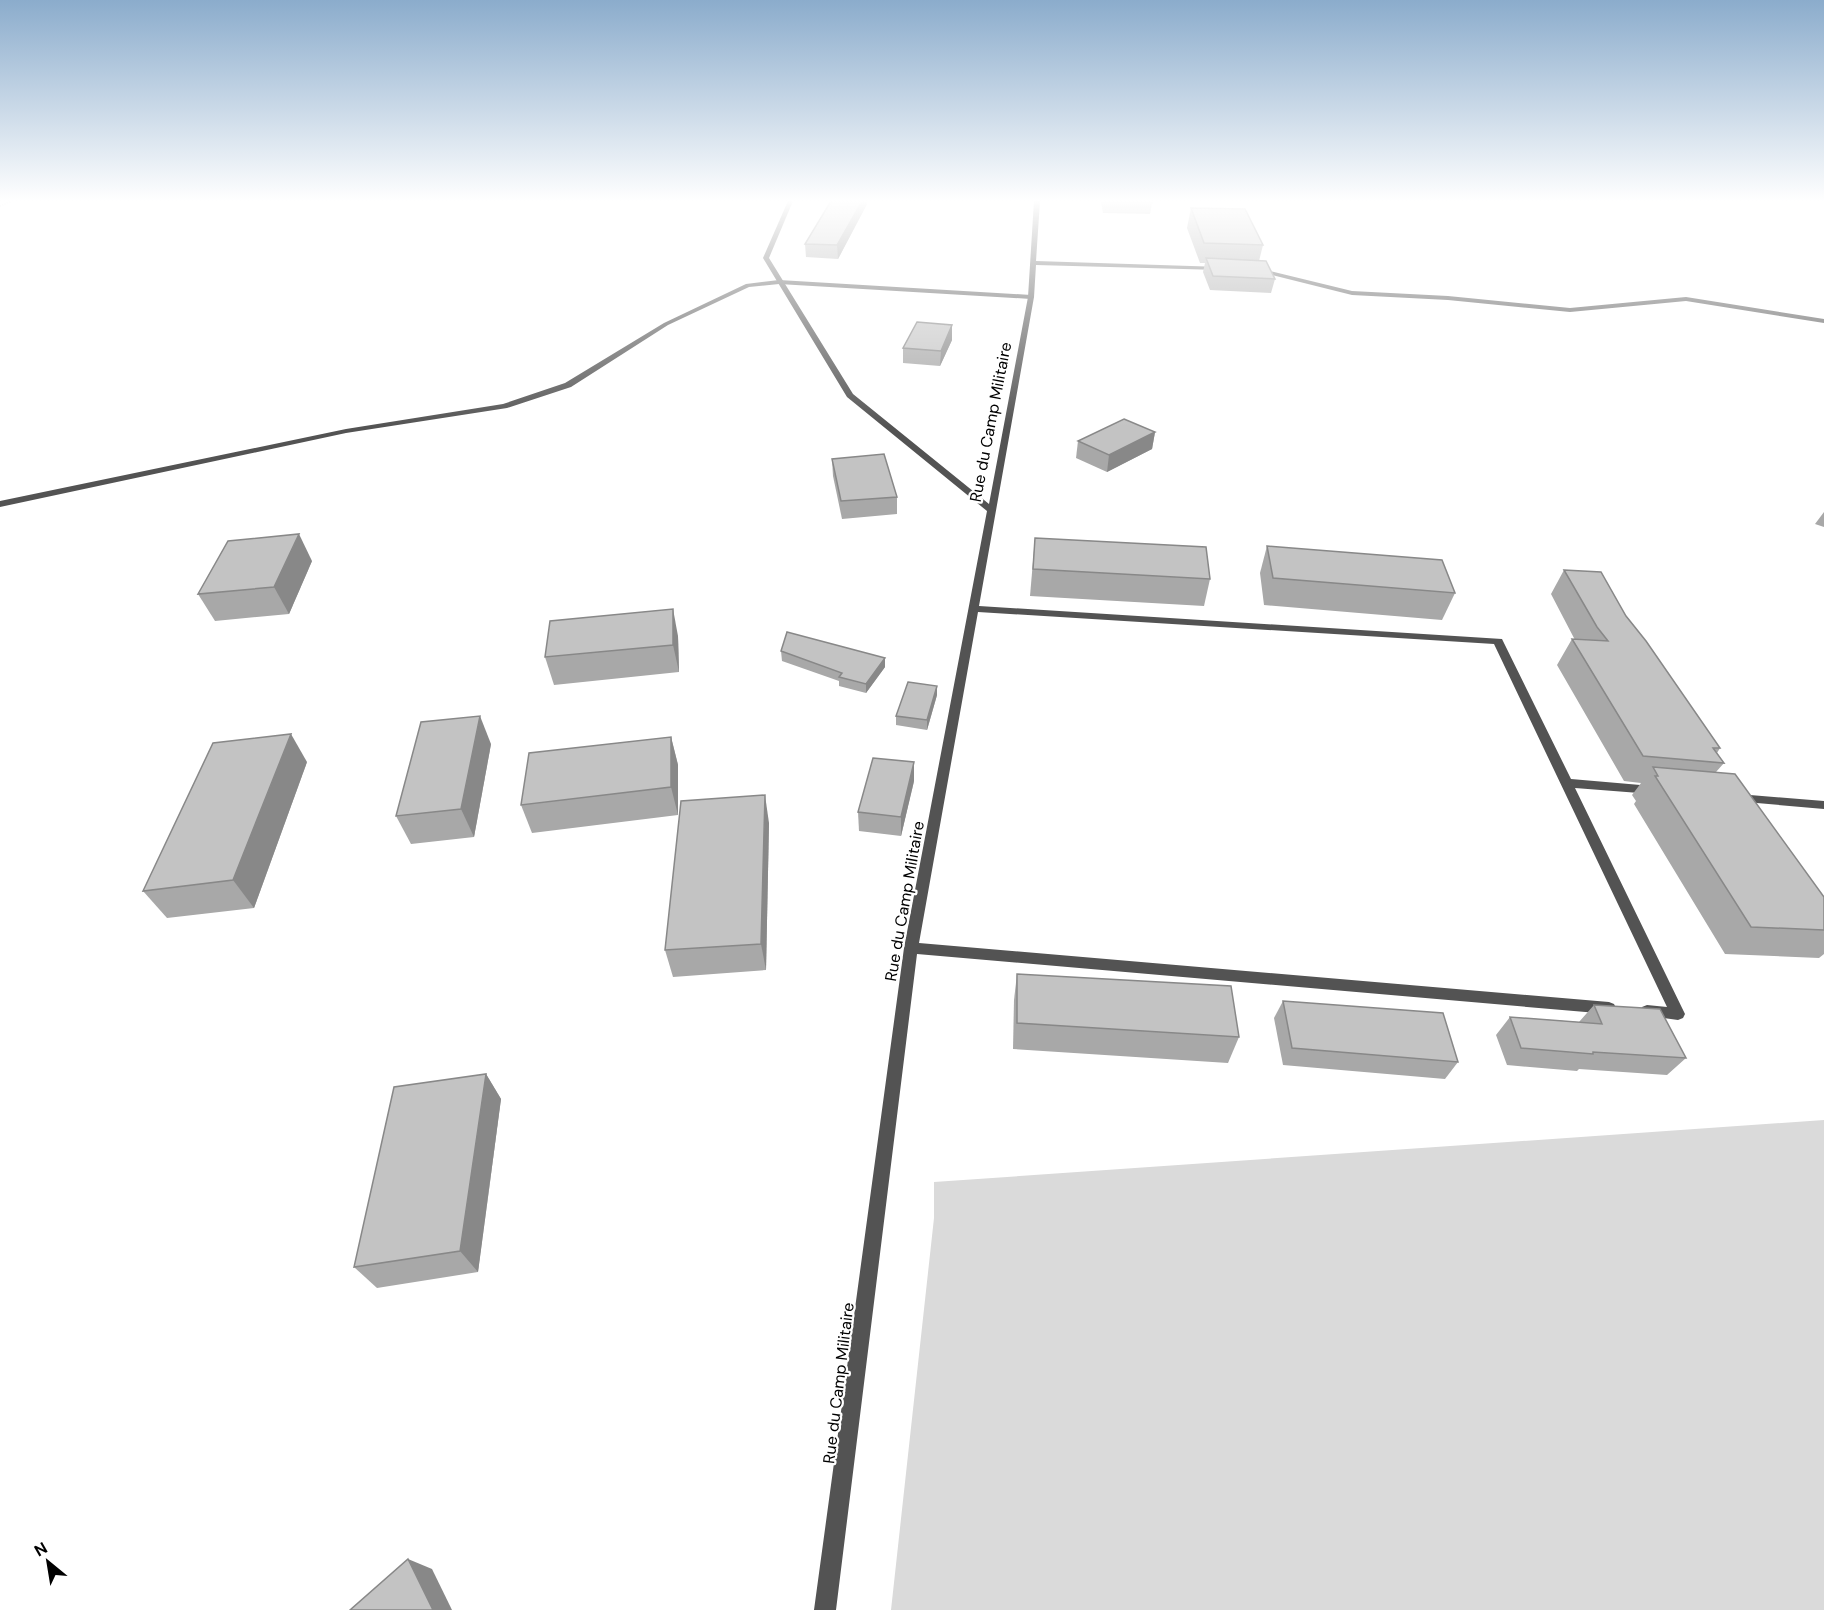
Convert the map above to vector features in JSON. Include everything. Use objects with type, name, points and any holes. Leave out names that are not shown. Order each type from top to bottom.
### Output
[{"type":"street","points":[[776,276],[850,395],[991,510]]},
{"type":"street","name":"Rue du Camp Militaire","points":[[825,1610],[911,948],[1031,297],[1032,276]]},
{"type":"street","points":[[1283,276],[1352,293],[1448,298],[1570,310],[1686,299],[1824,321]]},
{"type":"street","points":[[0,504],[346,431],[504,406],[568,385],[666,324],[748,285],[779,282],[1031,297]]},
{"type":"street","points":[[911,948],[1678,1014],[1498,641],[973,609]]},
{"type":"street","points":[[1566,783],[1660,791]]},
{"type":"street","points":[[1730,797],[1824,805]]},
{"type":"shaded area","points":[[1824,1120],[1824,1610],[891,1610],[934,1218],[934,1182]]},
{"type":"building","points":[[1216,276],[1274,276],[1275,279]]},
{"type":"building","points":[[917,322],[952,325],[941,351],[903,348]]},
{"type":"building","points":[[1124,419],[1155,432],[1109,455],[1078,441]]},
{"type":"building","points":[[884,454],[897,497],[841,501],[832,459]]},
{"type":"building","points":[[299,534],[274,587],[198,594],[228,541]]},
{"type":"building","points":[[1035,538],[1206,547],[1210,579],[1033,569]]},
{"type":"building","points":[[1267,546],[1442,560],[1455,593],[1273,578]]},
{"type":"building","points":[[1564,570],[1601,572],[1626,616],[1720,748],[1713,748],[1724,763],[1643,756],[1572,639],[1608,641],[1597,627]]},
{"type":"building","points":[[673,609],[673,645],[545,657],[550,621]]},
{"type":"building","points":[[787,632],[885,658],[866,684],[839,677],[842,673],[781,651]]},
{"type":"building","points":[[908,682],[937,686],[927,720],[896,716]]},
{"type":"building","points":[[480,716],[461,809],[396,816],[421,722]]},
{"type":"building","points":[[291,734],[233,880],[143,891],[213,743]]},
{"type":"building","points":[[671,737],[671,787],[521,805],[529,753]]},
{"type":"building","points":[[873,758],[914,762],[901,817],[858,812]]},
{"type":"building","points":[[1653,767],[1735,774],[1824,897],[1824,930],[1751,927],[1655,776],[1658,776]]},
{"type":"building","points":[[765,795],[761,944],[665,950],[681,801]]},
{"type":"building","points":[[1017,974],[1231,986],[1239,1037],[1017,1023]]},
{"type":"building","points":[[1283,1001],[1443,1013],[1458,1062],[1292,1048]]},
{"type":"building","points":[[1594,1005],[1660,1009],[1686,1058],[1521,1048],[1510,1017],[1602,1024]]},
{"type":"building","points":[[486,1074],[460,1251],[354,1267],[394,1087]]},
{"type":"building","points":[[408,1559],[433,1610],[350,1610]]}]
